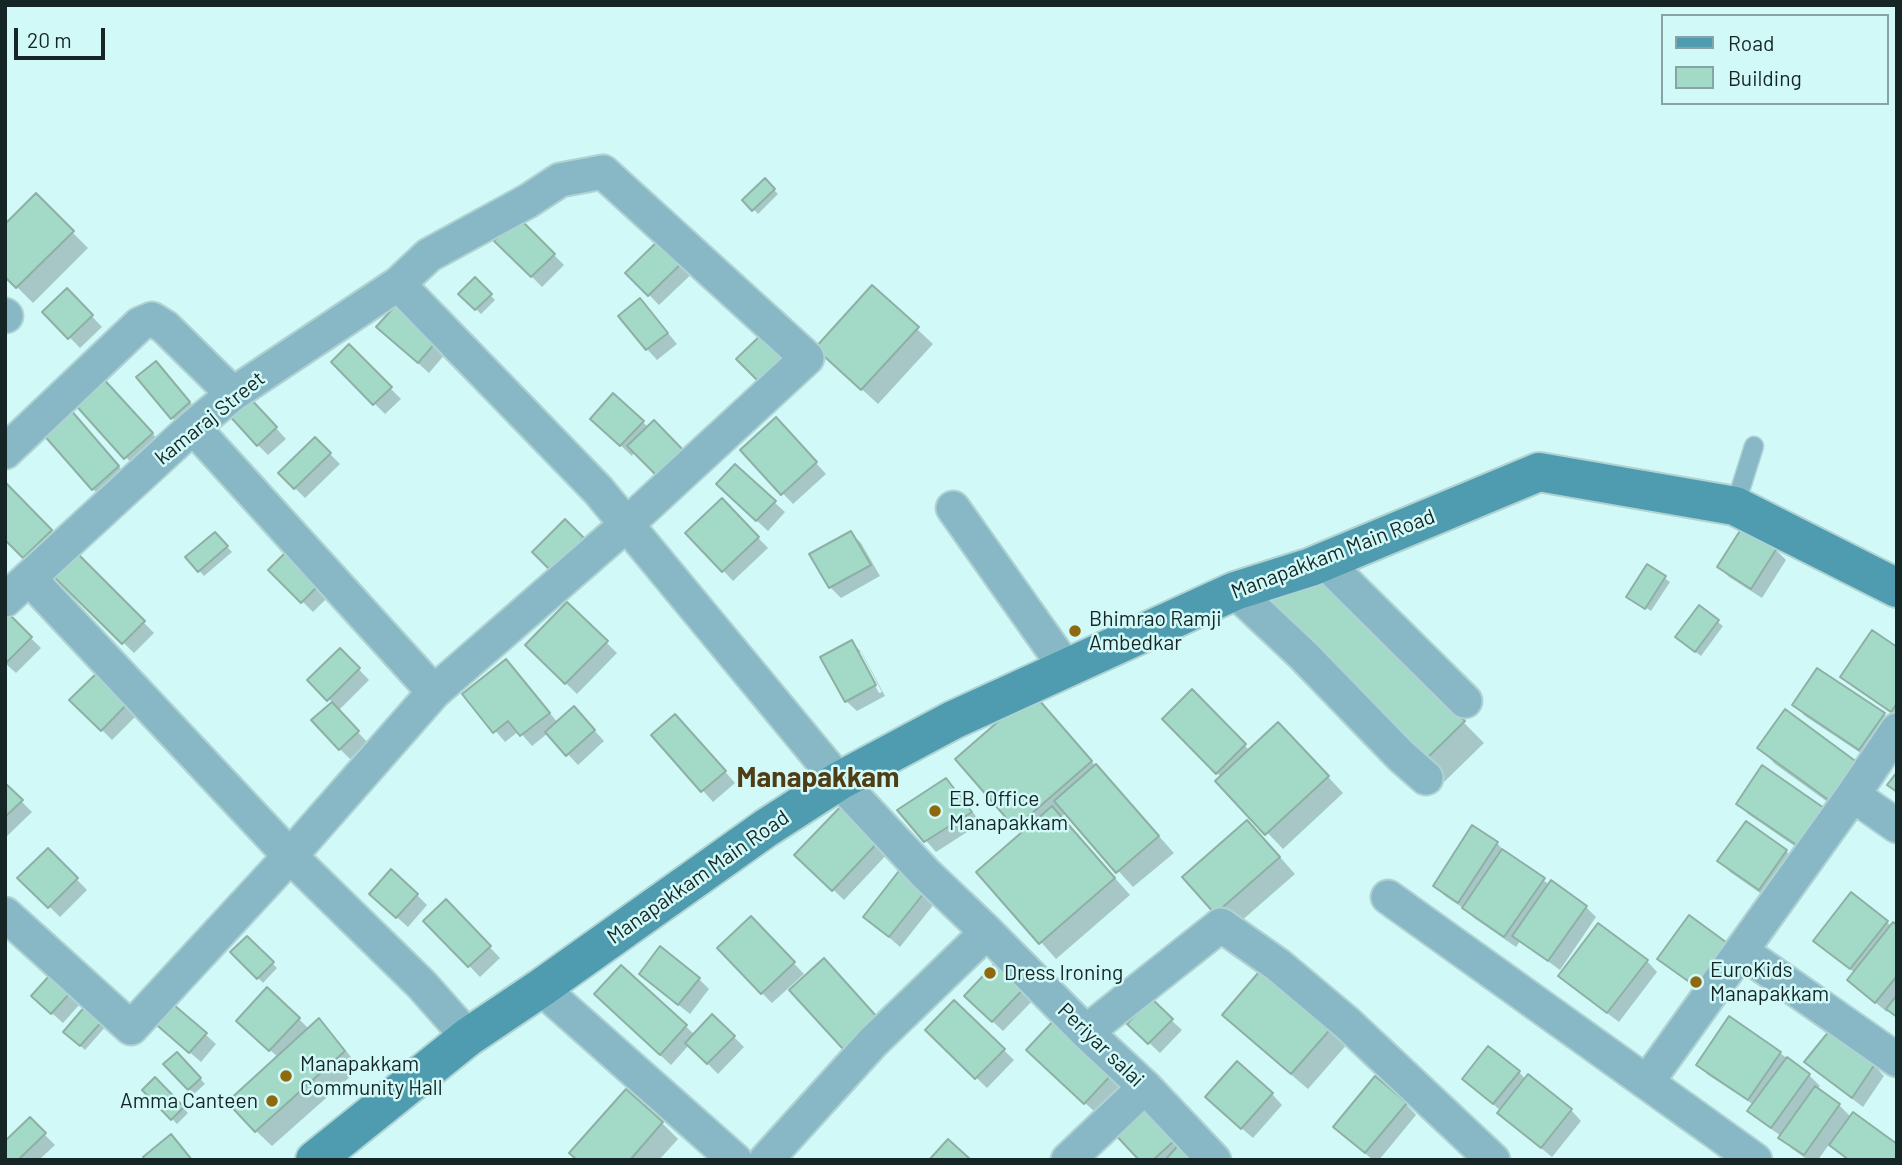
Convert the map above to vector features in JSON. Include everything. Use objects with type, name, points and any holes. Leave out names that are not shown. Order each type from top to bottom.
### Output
[{"type":"main road","name":"Manapakkam Main Road","points":[[315,1160],[468,1037],[766,828],[839,781],[953,720],[1235,591],[1324,561],[1539,472],[1735,506],[1897,588]]},
{"type":"street","name":"kamaraj Street","points":[[17,589],[193,427],[233,394],[398,284],[429,254],[528,201],[560,180],[603,172],[807,358],[627,524]]},
{"type":"street","name":"Periyar salai","points":[[398,284],[598,490],[839,781],[925,873],[1145,1087],[1214,1160]]},
{"type":"street","points":[[5,452],[140,324],[152,319],[165,327],[233,394]]},
{"type":"street","points":[[193,427],[434,692]]},
{"type":"street","points":[[953,508],[1066,668]]},
{"type":"street","points":[[5,914],[131,1028],[290,856],[434,692],[627,524]]},
{"type":"street","points":[[1324,561],[1465,701]]},
{"type":"street","points":[[17,589],[422,985],[468,1037]]},
{"type":"street","points":[[1235,591],[1426,778]]},
{"type":"street","points":[[1647,1082],[1897,730]]},
{"type":"street","points":[[1853,794],[1897,826]]},
{"type":"street","points":[[1388,897],[1755,1160]]},
{"type":"street","points":[[1086,1032],[1221,925],[1278,965],[1347,1023],[1493,1160]]},
{"type":"street","points":[[766,1160],[872,1043],[988,932]]},
{"type":"street","points":[[1741,951],[1897,1060]]},
{"type":"street","points":[[541,988],[736,1160]]},
{"type":"street","points":[[1068,1160],[1145,1087]]},
{"type":"lane","points":[[1735,506],[1754,446]]},
{"type":"building","points":[[765,178],[775,189],[752,211],[742,200]]},
{"type":"building","points":[[36,193],[74,231],[16,288],[5,277],[5,224]]},
{"type":"building","points":[[518,217],[555,254],[531,277],[494,241]]},
{"type":"building","points":[[667,232],[690,255],[648,296],[625,273]]},
{"type":"building","points":[[475,277],[492,294],[475,310],[458,294]]},
{"type":"building","points":[[872,285],[919,327],[861,390],[815,348]]},
{"type":"building","points":[[67,288],[93,315],[68,339],[42,312]]},
{"type":"building","points":[[640,298],[668,333],[646,350],[618,316]]},
{"type":"building","points":[[396,305],[437,341],[418,363],[376,327]]},
{"type":"building","points":[[764,332],[790,359],[762,385],[736,359]]},
{"type":"building","points":[[349,344],[392,387],[373,405],[331,362]]},
{"type":"building","points":[[156,361],[190,402],[171,419],[136,377]]},
{"type":"building","points":[[99,374],[153,433],[124,459],[71,400]]},
{"type":"building","points":[[613,393],[644,421],[620,446],[590,419]]},
{"type":"building","points":[[247,395],[277,427],[257,446],[227,413]]},
{"type":"building","points":[[63,401],[119,466],[92,490],[35,425]]},
{"type":"building","points":[[776,417],[817,462],[781,495],[740,450]]},
{"type":"building","points":[[654,420],[686,453],[660,479],[627,446]]},
{"type":"building","points":[[315,437],[331,453],[294,489],[278,473]]},
{"type":"building","points":[[735,464],[776,501],[756,521],[716,484]]},
{"type":"building","points":[[5,482],[52,530],[23,558],[5,540]]},
{"type":"building","points":[[722,498],[759,537],[722,572],[685,533]]},
{"type":"building","points":[[565,519],[584,538],[551,571],[532,552]]},
{"type":"building","points":[[1743,526],[1777,548],[1751,589],[1717,567]]},
{"type":"building","points":[[851,531],[871,565],[829,588],[809,554]]},
{"type":"building","points":[[215,532],[228,546],[198,572],[185,557]]},
{"type":"building","points":[[290,548],[323,581],[301,603],[268,570]]},
{"type":"building","points":[[75,551],[145,621],[122,644],[51,574]]},
{"type":"building","points":[[1647,564],[1666,576],[1645,609],[1626,597]]},
{"type":"building","points":[[1311,567],[1465,721],[1420,765],[1262,607]]},
{"type":"building","points":[[567,602],[608,641],[565,684],[525,645]]},
{"type":"building","points":[[1699,605],[1719,620],[1695,652],[1675,637]]},
{"type":"building","points":[[8,613],[32,637],[5,664],[5,616]]},
{"type":"building","points":[[1872,630],[1897,647],[1897,703],[1891,712],[1840,677]]},
{"type":"building","points":[[852,640],[876,685],[845,702],[820,657]]},
{"type":"building","points":[[340,648],[360,668],[327,701],[307,680]]},
{"type":"building","points":[[506,659],[550,713],[520,736],[508,721],[493,733],[462,694]]},
{"type":"building","points":[[1817,668],[1885,713],[1859,750],[1792,705]]},
{"type":"building","points":[[101,669],[131,700],[101,731],[69,700]]},
{"type":"building","points":[[1192,689],[1246,744],[1216,774],[1162,719]]},
{"type":"building","points":[[1032,692],[1092,761],[1015,828],[955,759]]},
{"type":"building","points":[[332,702],[359,731],[339,750],[311,720]]},
{"type":"building","points":[[574,706],[595,730],[566,756],[545,732]]},
{"type":"building","points":[[1785,709],[1858,763],[1830,801],[1757,748]]},
{"type":"building","points":[[675,714],[726,771],[701,792],[651,735]]},
{"type":"building","points":[[1278,722],[1329,776],[1265,835],[1215,781]]},
{"type":"building","points":[[1096,764],[1159,836],[1116,873],[1054,801]]},
{"type":"building","points":[[1762,765],[1824,808],[1798,846],[1736,804]]},
{"type":"building","points":[[1897,772],[1897,792],[1887,785]]},
{"type":"building","name":"EB. Office Manapakkam","points":[[946,778],[972,812],[924,842],[897,810]]},
{"type":"building","points":[[5,783],[23,800],[5,817]]},
{"type":"building","points":[[846,801],[883,837],[832,891],[794,855]]},
{"type":"building","points":[[1052,806],[1115,878],[1039,944],[976,872]]},
{"type":"building","points":[[1247,820],[1280,857],[1215,914],[1182,877]]},
{"type":"building","points":[[1746,821],[1787,850],[1759,890],[1717,861]]},
{"type":"building","points":[[1472,825],[1498,842],[1458,903],[1433,886]]},
{"type":"building","points":[[48,848],[78,878],[48,908],[17,878]]},
{"type":"building","points":[[1502,849],[1545,878],[1504,937],[1462,908]]},
{"type":"building","points":[[902,867],[928,888],[889,937],[863,917]]},
{"type":"building","points":[[391,869],[418,894],[396,918],[369,894]]},
{"type":"building","points":[[1551,880],[1587,906],[1548,961],[1512,936]]},
{"type":"building","points":[[1851,892],[1888,921],[1850,969],[1813,941]]},
{"type":"building","points":[[446,899],[491,946],[468,967],[423,921]]},
{"type":"building","points":[[1689,915],[1734,948],[1702,991],[1657,959]]},
{"type":"building","points":[[751,916],[795,962],[761,994],[717,948]]},
{"type":"building","points":[[1893,922],[1897,925],[1897,976],[1875,1003],[1847,980]]},
{"type":"building","points":[[1598,923],[1648,960],[1607,1013],[1558,976]]},
{"type":"building","points":[[247,936],[274,962],[257,979],[230,952]]},
{"type":"building","points":[[660,946],[700,978],[678,1005],[639,974]]},
{"type":"building","points":[[1001,957],[1029,983],[992,1022],[964,996]]},
{"type":"building","points":[[824,958],[877,1017],[843,1049],[789,990]]},
{"type":"building","points":[[621,965],[687,1025],[660,1055],[594,994]]},
{"type":"building","points":[[1265,965],[1335,1024],[1291,1074],[1222,1015]]},
{"type":"building","points":[[58,966],[78,984],[51,1014],[31,996]]},
{"type":"building","points":[[267,987],[300,1018],[269,1051],[236,1021]]},
{"type":"building","points":[[1897,995],[1897,1017],[1886,1009]]},
{"type":"building","points":[[1151,998],[1173,1019],[1148,1044],[1127,1024]]},
{"type":"building","points":[[168,1000],[207,1033],[189,1053],[151,1020]]},
{"type":"building","points":[[954,1000],[1005,1049],[975,1079],[925,1030]]},
{"type":"building","points":[[87,1004],[104,1019],[80,1046],[63,1032]]},
{"type":"building","points":[[712,1014],[735,1036],[707,1064],[685,1043]]},
{"type":"building","points":[[1729,1016],[1781,1052],[1748,1100],[1696,1065]]},
{"type":"building","points":[[1057,1017],[1115,1071],[1084,1104],[1026,1050]]},
{"type":"building","name":"Manapakkam Community Hall","points":[[319,1018],[345,1051],[255,1132],[227,1102]]},
{"type":"building","points":[[1830,1030],[1875,1064],[1852,1098],[1804,1062]]},
{"type":"building","points":[[1488,1046],[1520,1071],[1493,1104],[1462,1079]]},
{"type":"building","points":[[177,1052],[201,1078],[188,1090],[163,1064]]},
{"type":"building","points":[[1787,1057],[1810,1074],[1771,1128],[1747,1111]]},
{"type":"building","points":[[1237,1061],[1273,1093],[1241,1129],[1205,1097]]},
{"type":"building","points":[[1528,1074],[1572,1109],[1541,1148],[1497,1113]]},
{"type":"building","points":[[1375,1076],[1407,1103],[1365,1153],[1333,1127]]},
{"type":"building","points":[[155,1077],[184,1107],[171,1120],[142,1090]]},
{"type":"building","points":[[1815,1086],[1840,1104],[1804,1155],[1778,1138]]},
{"type":"building","points":[[626,1089],[663,1122],[630,1160],[577,1160],[569,1153]]},
{"type":"building","points":[[1140,1104],[1174,1141],[1153,1160],[1139,1160],[1111,1130]]},
{"type":"building","points":[[1853,1112],[1897,1144],[1896,1160],[1849,1160],[1829,1145]]},
{"type":"building","points":[[30,1117],[46,1133],[18,1160],[5,1160],[5,1141]]},
{"type":"building","points":[[171,1134],[192,1160],[145,1160],[143,1157]]},
{"type":"building","points":[[948,1139],[971,1160],[929,1160]]},
{"type":"building","points":[[1183,1140],[1202,1160],[1165,1160]]},
{"type":"place","name":"Bhimrao Ramji Ambedkar","points":[[1075,631]]},
{"type":"place","name":"EB. Office Manapakkam","points":[[935,811]]},
{"type":"place","name":"Dress Ironing","points":[[990,973]]},
{"type":"place","name":"EuroKids Manapakkam","points":[[1696,982]]},
{"type":"place","name":"Manapakkam Community Hall","points":[[286,1076]]},
{"type":"place","name":"Amma Canteen","points":[[272,1101]]},
{"type":"district","name":"Manapakkam","points":[[818,778]]}]
